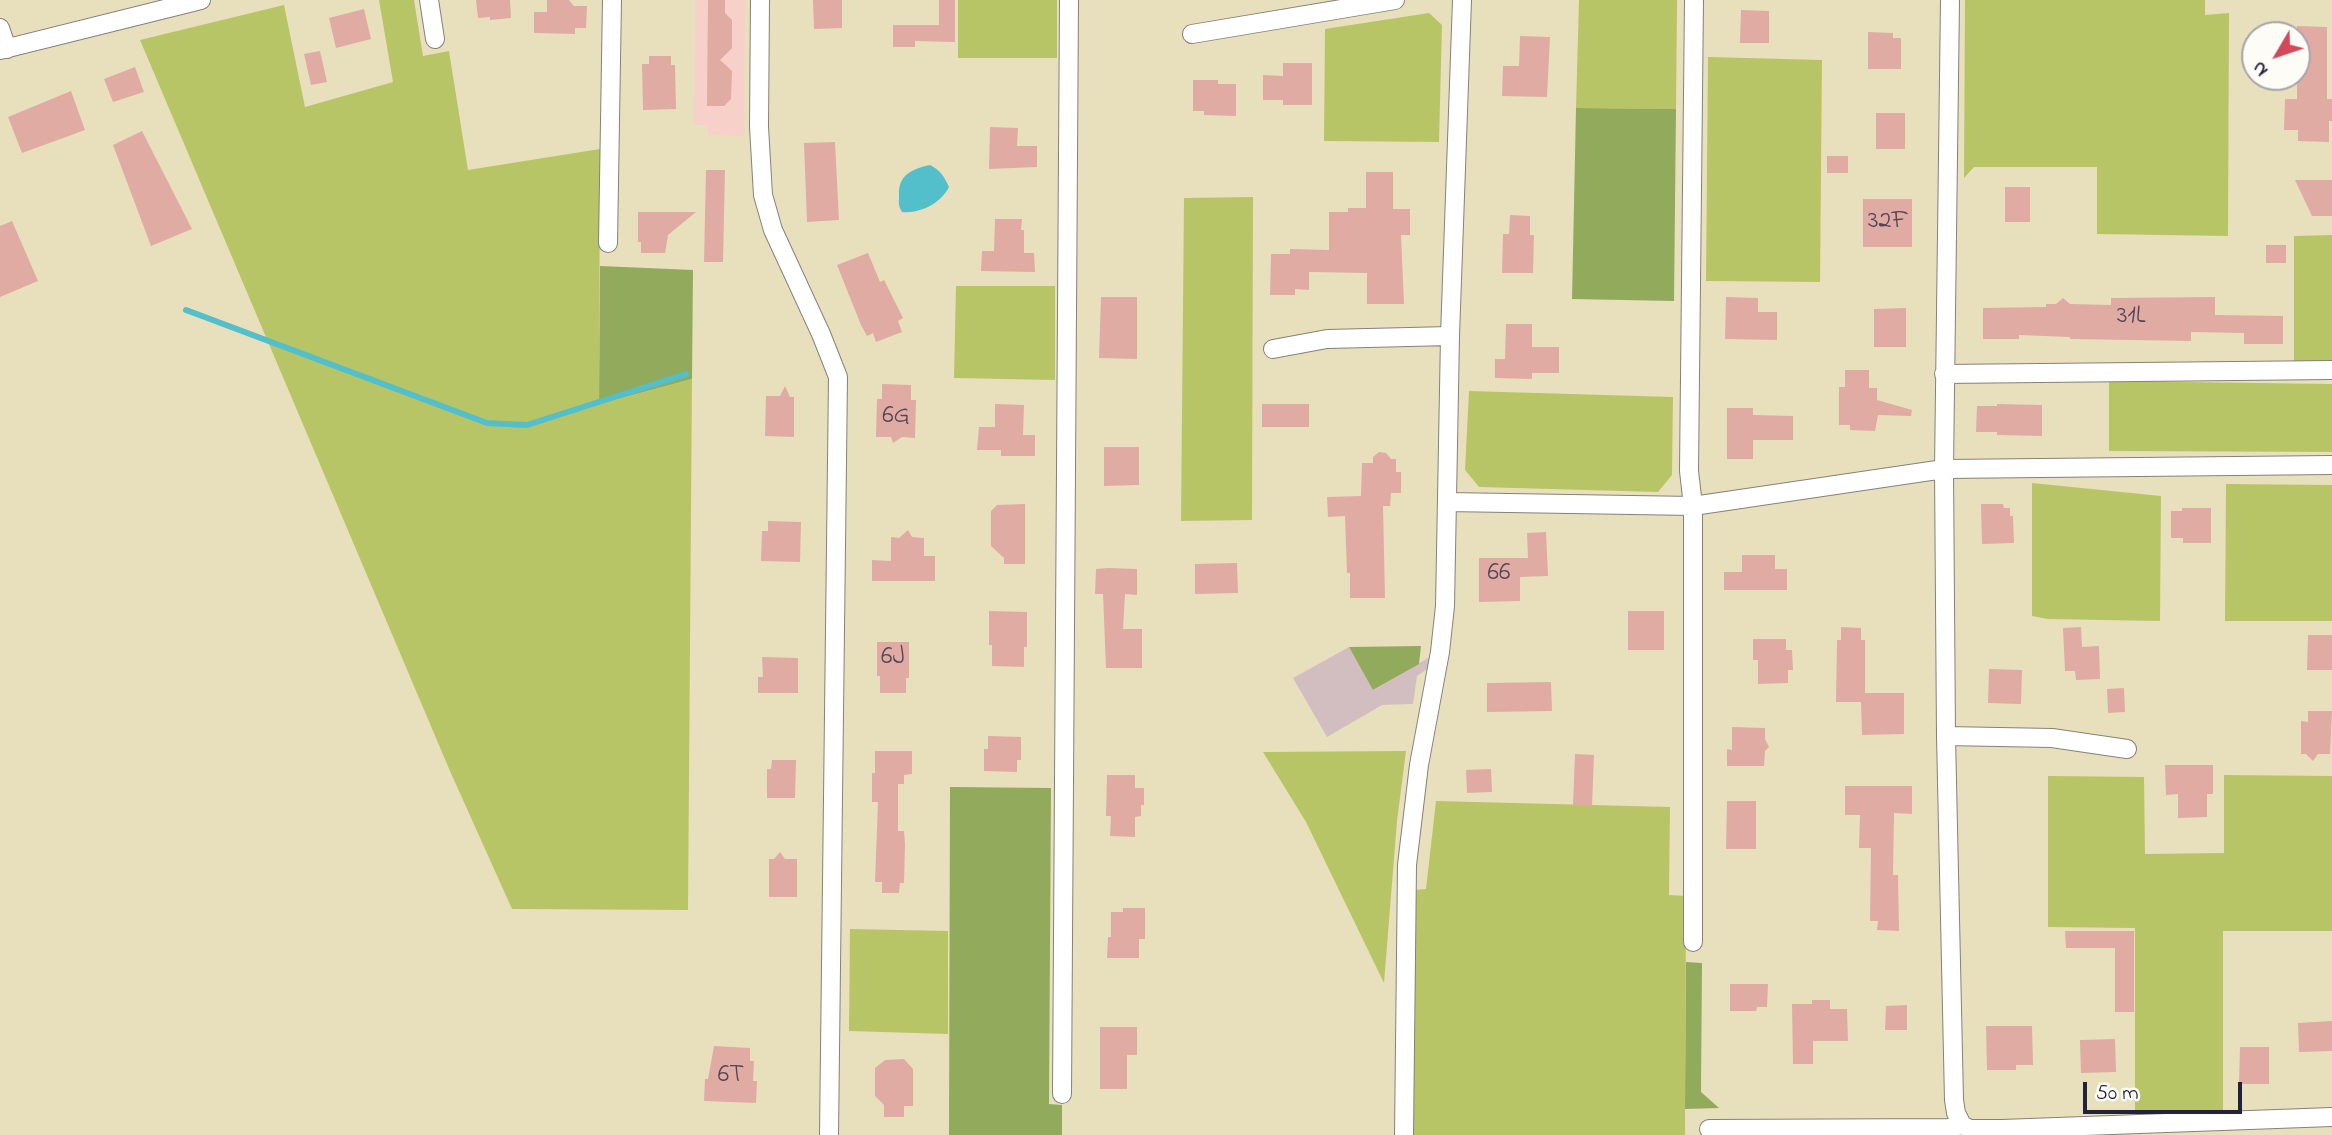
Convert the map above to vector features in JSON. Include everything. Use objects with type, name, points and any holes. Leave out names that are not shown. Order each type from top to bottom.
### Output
[{"type":"street","points":[[0,28],[4,50],[201,0]]},
{"type":"street","points":[[429,0],[435,39]]},
{"type":"street","points":[[608,243],[612,0]]},
{"type":"street","points":[[760,0],[759,127],[763,195],[772,230],[821,334],[838,377],[829,1135]]},
{"type":"street","points":[[1062,1094],[1069,0]]},
{"type":"street","points":[[1192,34],[1395,0]]},
{"type":"street","points":[[1404,1135],[1408,865],[1419,765],[1440,652],[1445,606],[1450,336],[1462,0]]},
{"type":"street","points":[[1693,942],[1693,506],[1689,471],[1694,0]]},
{"type":"street","points":[[1950,0],[1944,374],[1945,736],[1956,1114],[1962,1125],[1970,1129],[2332,1117]]},
{"type":"street","points":[[1273,349],[1328,339],[1450,336]]},
{"type":"street","points":[[1944,374],[2332,370]]},
{"type":"street","points":[[1447,502],[1693,506],[1944,469],[2332,465]]},
{"type":"street","points":[[1945,736],[2052,738],[2127,749]]},
{"type":"street","points":[[1709,1129],[1949,1128],[1962,1125]]},
{"type":"shaded area","points":[[695,0],[745,0],[744,136],[708,135],[708,125],[694,125]]},
{"type":"shaded area","points":[[1349,647],[1374,690],[1433,655],[1430,667],[1417,676],[1413,704],[1382,705],[1327,737],[1293,678]]},
{"type":"green space","points":[[379,0],[414,0],[423,56],[449,51],[468,170],[600,149],[599,404],[692,379],[688,910],[512,909],[450,771],[140,40],[284,5],[305,107],[393,82]]},
{"type":"green space","points":[[958,0],[1057,0],[1057,58],[958,58]]},
{"type":"green space","points":[[1579,0],[1677,0],[1676,109],[1576,108]]},
{"type":"green space","points":[[1965,0],[2205,0],[2205,15],[2229,13],[2228,236],[2097,234],[2097,167],[1974,167],[1964,178]]},
{"type":"green space","points":[[1429,13],[1442,25],[1439,142],[1324,141],[1325,29]]},
{"type":"green space","points":[[1708,57],[1822,60],[1820,282],[1706,281]]},
{"type":"green space","points":[[1576,108],[1676,109],[1674,301],[1572,299]]},
{"type":"green space","points":[[1253,197],[1252,520],[1181,521],[1184,198]]},
{"type":"green space","points":[[2332,235],[2332,362],[2294,363],[2294,236]]},
{"type":"green space","points":[[600,266],[693,270],[692,379],[599,404]]},
{"type":"green space","points":[[956,286],[1055,286],[1055,380],[954,378]]},
{"type":"green space","points":[[2109,381],[2332,384],[2332,452],[2109,451]]},
{"type":"green space","points":[[1469,391],[1673,397],[1672,475],[1658,492],[1479,487],[1465,470]]},
{"type":"green space","points":[[2032,483],[2161,496],[2160,621],[2048,619],[2032,616]]},
{"type":"green space","points":[[2226,484],[2332,485],[2332,621],[2225,621]]},
{"type":"green space","points":[[1421,646],[1419,664],[1373,690],[1349,647]]},
{"type":"green space","points":[[1406,751],[1397,821],[1384,983],[1306,822],[1263,752]]},
{"type":"green space","points":[[2224,775],[2332,776],[2332,931],[2223,931],[2223,1113],[2135,1116],[2135,928],[2048,927],[2048,776],[2144,777],[2145,854],[2224,853]]},
{"type":"green space","points":[[950,787],[1051,788],[1049,1104],[1062,1105],[1062,1135],[949,1135]]},
{"type":"green space","points":[[1436,801],[1670,807],[1669,895],[1686,896],[1685,1135],[1412,1135],[1413,890],[1426,889]]},
{"type":"green space","points":[[850,929],[948,931],[948,1034],[849,1031]]},
{"type":"green space","points":[[1686,962],[1702,963],[1701,1092],[1719,1108],[1685,1109]]},
{"type":"water","points":[[930,165],[941,174],[949,187],[941,198],[929,206],[902,212],[899,204],[901,182],[912,171]]},
{"type":"building","points":[[476,0],[510,0],[511,18],[478,18]]},
{"type":"building","points":[[547,0],[569,0],[574,6],[587,6],[586,28],[575,28],[575,34],[534,33],[534,12],[547,12]]},
{"type":"building","points":[[708,0],[725,0],[725,13],[732,20],[732,48],[720,60],[732,71],[731,99],[724,106],[707,106]]},
{"type":"building","points":[[813,0],[842,0],[842,28],[814,29]]},
{"type":"building","points":[[939,0],[955,0],[955,42],[915,41],[915,47],[893,47],[893,25],[939,25]]},
{"type":"building","points":[[364,9],[371,39],[336,48],[329,18]]},
{"type":"building","points":[[1741,10],[1769,11],[1769,43],[1740,43]]},
{"type":"building","points":[[2311,26],[2327,27],[2327,99],[2332,99],[2329,142],[2298,141],[2298,130],[2284,130],[2285,99],[2297,99],[2297,91],[2311,91]]},
{"type":"building","points":[[1868,32],[1893,33],[1893,38],[1901,38],[1901,69],[1868,69]]},
{"type":"building","points":[[1520,36],[1550,37],[1547,97],[1502,96],[1503,66],[1519,66]]},
{"type":"building","points":[[320,51],[327,82],[311,85],[304,54]]},
{"type":"building","points":[[649,56],[671,56],[671,65],[675,65],[676,109],[643,110],[642,64],[649,64]]},
{"type":"building","points":[[1283,63],[1312,63],[1312,105],[1283,105],[1283,100],[1263,100],[1263,75],[1283,76]]},
{"type":"building","points":[[135,67],[144,92],[113,102],[104,79]]},
{"type":"building","points":[[1193,80],[1218,80],[1218,84],[1236,84],[1236,116],[1204,115],[1204,111],[1193,111]]},
{"type":"building","points":[[71,91],[85,130],[22,153],[8,117]]},
{"type":"building","points":[[1876,113],[1905,113],[1905,149],[1876,149]]},
{"type":"building","points":[[990,127],[1018,128],[1017,146],[1037,146],[1037,167],[989,169]]},
{"type":"building","points":[[142,131],[192,229],[151,246],[113,145]]},
{"type":"building","points":[[835,142],[839,220],[807,222],[804,143]]},
{"type":"building","points":[[1827,156],[1848,156],[1848,173],[1827,173]]},
{"type":"building","points":[[706,170],[725,170],[723,262],[704,262]]},
{"type":"building","points":[[1366,172],[1393,172],[1393,209],[1410,209],[1410,235],[1401,235],[1404,304],[1367,304],[1367,273],[1309,272],[1309,290],[1295,289],[1295,295],[1270,295],[1271,254],[1290,254],[1290,249],[1329,250],[1329,212],[1366,208]]},
{"type":"building","points":[[2295,180],[2332,180],[2332,216],[2312,216]]},
{"type":"building","points":[[2005,187],[2030,187],[2030,222],[2005,222]]},
{"type":"building","points":[[1863,199],[1912,199],[1912,247],[1863,247]]},
{"type":"building","points":[[638,212],[696,212],[668,235],[665,253],[641,253],[641,242],[638,242]]},
{"type":"building","points":[[1510,215],[1530,216],[1530,235],[1534,235],[1533,273],[1502,273],[1503,234],[1509,234]]},
{"type":"building","points":[[995,219],[1022,219],[1024,253],[1034,253],[1035,272],[981,271],[982,251],[994,251]]},
{"type":"building","points":[[12,221],[38,281],[0,297],[0,226]]},
{"type":"building","points":[[2266,245],[2286,245],[2286,263],[2266,263]]},
{"type":"building","points":[[868,253],[880,282],[884,280],[903,318],[898,321],[902,332],[876,342],[873,333],[867,336],[861,325],[837,265]]},
{"type":"building","points":[[1101,297],[1137,297],[1137,359],[1099,358]]},
{"type":"building","points":[[1726,297],[1758,298],[1758,312],[1777,312],[1777,340],[1725,339]]},
{"type":"building","points":[[2215,297],[2215,315],[2283,316],[2283,344],[2244,344],[2244,333],[2191,332],[2191,341],[2070,339],[2019,335],[2019,339],[1983,339],[1983,308],[2046,307],[2046,304],[2056,304],[2063,298],[2070,304],[2111,305],[2111,298]]},
{"type":"building","points":[[1906,308],[1906,347],[1874,347],[1874,309]]},
{"type":"building","points":[[1506,324],[1532,324],[1532,347],[1559,347],[1559,373],[1532,373],[1532,379],[1495,378],[1495,359],[1505,359]]},
{"type":"building","points":[[1845,370],[1869,370],[1869,388],[1877,388],[1877,400],[1912,410],[1911,416],[1878,415],[1875,431],[1850,430],[1850,425],[1839,425],[1839,387],[1845,387]]},
{"type":"building","points":[[882,384],[911,385],[911,400],[916,400],[915,438],[902,437],[893,443],[891,437],[876,437],[877,399],[882,399]]},
{"type":"building","points":[[785,386],[790,397],[794,397],[794,437],[765,436],[766,396],[780,396]]},
{"type":"building","points":[[995,404],[1024,405],[1023,435],[1035,435],[1035,456],[1001,456],[1001,450],[977,450],[979,427],[995,427]]},
{"type":"building","points":[[1262,404],[1309,404],[1309,427],[1262,427]]},
{"type":"building","points":[[2042,405],[2042,436],[1976,432],[1977,406]]},
{"type":"building","points":[[1727,408],[1753,408],[1753,415],[1793,416],[1793,440],[1753,440],[1753,459],[1727,459]]},
{"type":"building","points":[[1104,447],[1139,447],[1139,485],[1104,486]]},
{"type":"building","points":[[1379,452],[1396,459],[1396,472],[1401,472],[1401,493],[1391,493],[1390,506],[1383,506],[1385,598],[1350,598],[1345,516],[1328,517],[1327,497],[1361,496],[1362,463],[1373,463],[1373,457]]},
{"type":"building","points":[[1025,504],[1025,564],[1004,564],[1004,558],[991,546],[991,511],[997,505]]},
{"type":"building","points":[[1981,504],[2003,504],[2004,508],[2010,508],[2014,543],[1982,544]]},
{"type":"building","points":[[2182,508],[2211,508],[2211,543],[2183,543],[2183,538],[2171,538],[2171,511],[2182,511]]},
{"type":"building","points":[[768,521],[801,522],[800,562],[761,561],[762,531],[768,531]]},
{"type":"building","points":[[908,530],[912,537],[924,538],[924,556],[935,556],[935,581],[872,581],[872,560],[891,561],[891,537],[899,538]]},
{"type":"building","points":[[1546,532],[1548,576],[1520,577],[1520,601],[1479,602],[1479,558],[1528,558],[1527,533]]},
{"type":"building","points":[[1742,555],[1775,555],[1775,569],[1787,569],[1787,590],[1724,590],[1724,572],[1742,572]]},
{"type":"building","points":[[1237,563],[1238,593],[1195,594],[1195,564]]},
{"type":"building","points":[[1096,569],[1137,569],[1137,595],[1125,594],[1123,629],[1142,629],[1142,668],[1106,668],[1103,594],[1095,594]]},
{"type":"building","points":[[989,611],[1027,612],[1024,667],[992,666]]},
{"type":"building","points":[[1628,611],[1664,611],[1664,650],[1628,650]]},
{"type":"building","points":[[1841,627],[1861,628],[1861,640],[1865,640],[1865,693],[1904,693],[1904,734],[1862,735],[1861,702],[1836,702],[1837,640],[1841,640]]},
{"type":"building","points":[[2081,627],[2082,647],[2099,646],[2100,679],[2076,680],[2075,671],[2065,671],[2063,628]]},
{"type":"building","points":[[2308,635],[2332,635],[2332,670],[2307,670]]},
{"type":"building","points":[[1753,639],[1786,639],[1786,650],[1792,650],[1793,670],[1788,670],[1788,683],[1758,684],[1758,660],[1753,660]]},
{"type":"building","points":[[877,642],[909,642],[909,678],[906,678],[906,693],[880,693]]},
{"type":"building","points":[[762,657],[798,658],[798,693],[758,693],[758,677],[763,677]]},
{"type":"building","points":[[1989,669],[2022,670],[2021,704],[1988,703]]},
{"type":"building","points":[[1551,682],[1552,711],[1487,712],[1487,683]]},
{"type":"building","points":[[2124,688],[2125,712],[2108,713],[2107,689]]},
{"type":"building","points":[[2308,711],[2332,711],[2330,754],[2318,754],[2313,761],[2306,754],[2301,754],[2301,721],[2308,722]]},
{"type":"building","points":[[1732,727],[1765,728],[1765,739],[1769,747],[1765,751],[1764,766],[1727,766],[1727,749],[1732,750]]},
{"type":"building","points":[[988,736],[1021,737],[1021,760],[1017,760],[1017,772],[984,771],[984,749],[988,749]]},
{"type":"building","points":[[875,751],[912,751],[912,774],[904,775],[904,784],[898,784],[898,831],[904,831],[905,844],[904,883],[900,883],[899,893],[882,893],[882,882],[875,882],[878,802],[872,802],[872,773],[875,773]]},
{"type":"building","points":[[1575,754],[1594,755],[1592,806],[1573,805]]},
{"type":"building","points":[[772,760],[796,760],[795,798],[767,798],[767,769],[771,769]]},
{"type":"building","points":[[2165,765],[2213,765],[2213,794],[2207,794],[2207,817],[2178,818],[2178,794],[2166,795]]},
{"type":"building","points":[[1491,769],[1492,792],[1467,793],[1466,770]]},
{"type":"building","points":[[1107,775],[1135,775],[1135,788],[1144,788],[1141,816],[1135,817],[1135,837],[1110,836],[1111,816],[1106,816]]},
{"type":"building","points":[[1845,786],[1912,786],[1912,814],[1894,813],[1893,875],[1898,875],[1899,931],[1877,930],[1878,921],[1870,921],[1871,848],[1859,848],[1860,815],[1845,815]]},
{"type":"building","points":[[1727,801],[1756,801],[1756,849],[1726,849]]},
{"type":"building","points":[[780,852],[785,859],[797,859],[797,897],[769,897],[769,859],[774,859]]},
{"type":"building","points":[[1123,908],[1145,908],[1145,939],[1139,939],[1139,958],[1107,958],[1108,937],[1111,937],[1111,912],[1123,912]]},
{"type":"building","points":[[2065,931],[2134,931],[2134,1012],[2115,1012],[2115,948],[2066,948]]},
{"type":"building","points":[[1730,984],[1768,984],[1767,1007],[1757,1007],[1756,1011],[1730,1011]]},
{"type":"building","points":[[1812,1000],[1830,1000],[1830,1009],[1847,1009],[1848,1041],[1813,1041],[1813,1064],[1793,1064],[1792,1004],[1812,1004]]},
{"type":"building","points":[[1907,1005],[1907,1030],[1885,1030],[1886,1006]]},
{"type":"building","points":[[2332,1021],[2332,1051],[2299,1052],[2298,1023]]},
{"type":"building","points":[[1986,1026],[2032,1026],[2033,1065],[2016,1065],[2016,1070],[1987,1070]]},
{"type":"building","points":[[1100,1027],[1137,1027],[1137,1055],[1127,1055],[1127,1089],[1100,1089]]},
{"type":"building","points":[[2115,1039],[2116,1072],[2081,1073],[2080,1040]]},
{"type":"building","points":[[714,1046],[750,1048],[750,1061],[754,1061],[753,1081],[757,1081],[756,1103],[704,1101],[705,1079],[708,1079]]},
{"type":"building","points":[[2240,1047],[2269,1047],[2269,1084],[2239,1084]]},
{"type":"building","points":[[904,1059],[913,1069],[913,1106],[904,1106],[904,1117],[884,1117],[884,1105],[875,1096],[875,1068],[885,1060]]},
{"type":"waterway","points":[[186,310],[487,423],[527,425],[686,374]]}]
